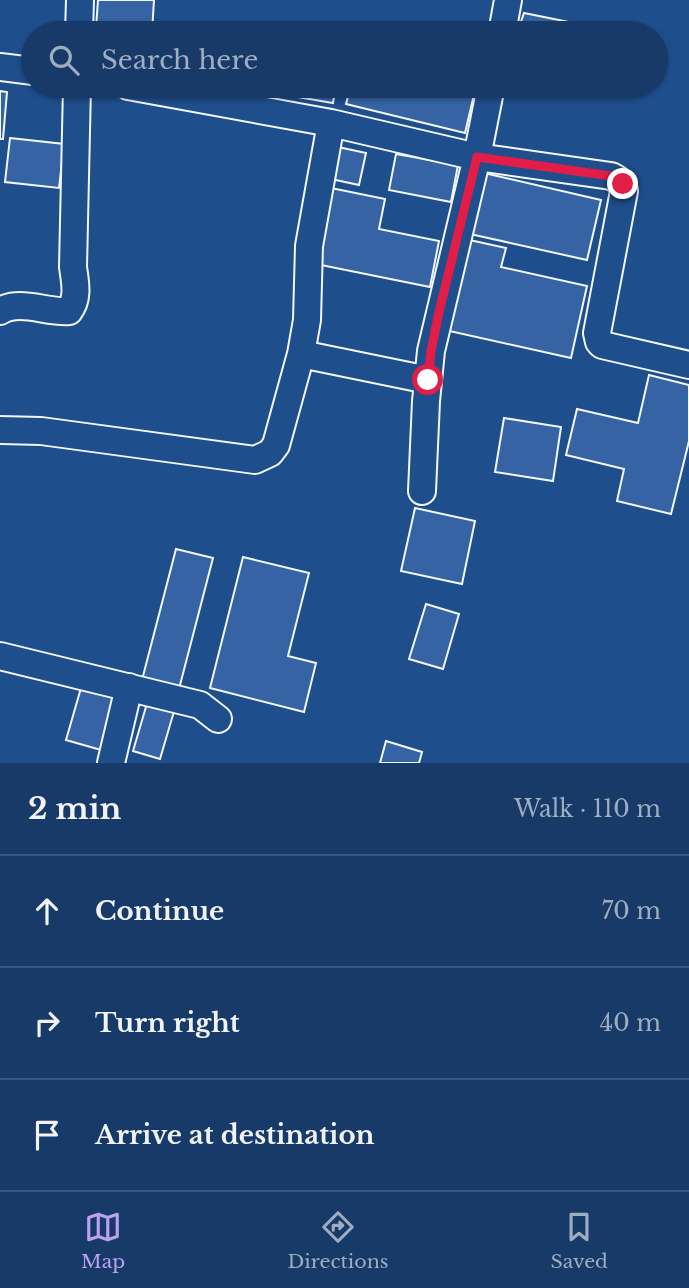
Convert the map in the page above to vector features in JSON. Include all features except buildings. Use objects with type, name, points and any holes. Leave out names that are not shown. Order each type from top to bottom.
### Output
[{"type":"street","points":[[79,21],[80,0]]},
{"type":"street","points":[[504,21],[508,0]]},
{"type":"street","points":[[0,67],[21,70]]},
{"type":"street","points":[[0,311],[15,306],[59,312],[69,311],[74,304],[77,98]]},
{"type":"street","points":[[194,98],[331,123],[477,157],[618,179],[623,184],[624,191],[597,333],[599,342],[602,345],[689,365]]},
{"type":"street","points":[[422,491],[431,351],[489,98]]},
{"type":"street","points":[[0,429],[41,431],[255,460],[270,453],[276,445],[301,354],[307,320],[309,246],[331,123]]},
{"type":"street","points":[[301,354],[428,380]]},
{"type":"street","points":[[0,656],[200,705],[218,719]]},
{"type":"street","points":[[111,763],[129,687]]},
{"type":"route","points":[[428,380],[439,312],[477,157],[611,176],[623,184]]}]
